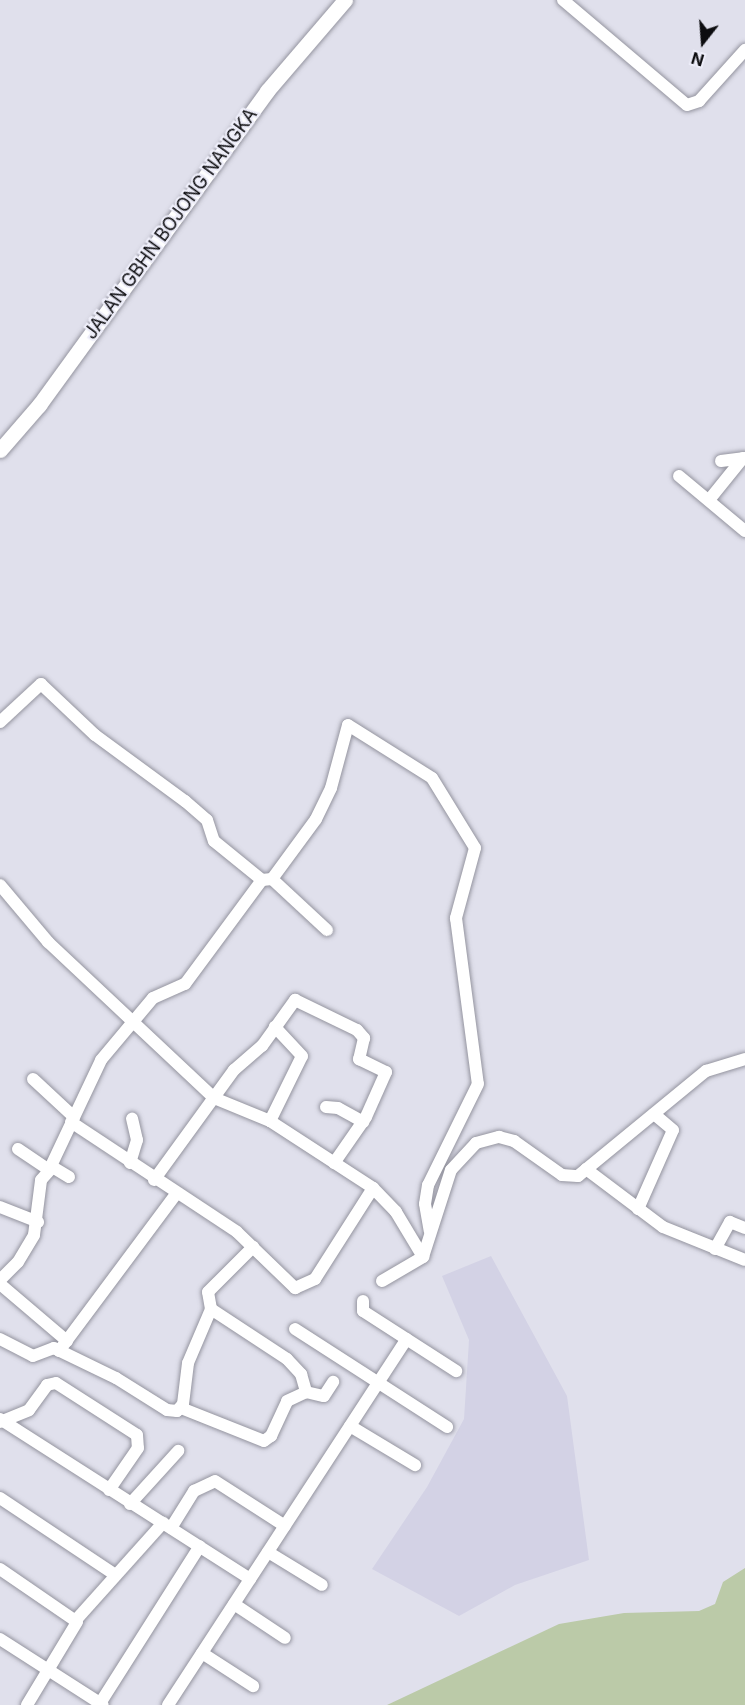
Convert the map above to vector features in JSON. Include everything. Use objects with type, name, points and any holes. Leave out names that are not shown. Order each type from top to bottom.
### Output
[{"type":"street","name":"JALAN GBHN BOJONG NANGKA","points":[[0,450],[39,405],[267,91],[345,0]]},
{"type":"street","points":[[563,0],[687,105],[699,101],[745,50]]},
{"type":"street","points":[[721,461],[744,458]]},
{"type":"street","points":[[709,500],[744,458]]},
{"type":"street","points":[[679,476],[745,531]]},
{"type":"street","points":[[0,722],[41,684],[95,735],[207,820],[214,842],[267,880],[327,930]]},
{"type":"street","points":[[333,1382],[322,1397],[306,1392],[287,1401],[272,1436],[264,1441],[181,1408],[167,1410],[63,1346],[0,1282],[23,1255],[38,1222],[42,1180],[50,1169],[101,1060],[156,995],[185,984],[326,802],[348,726],[432,778],[468,831],[475,859],[458,898],[456,918],[478,1084],[428,1185],[425,1204],[430,1232]]},
{"type":"street","points":[[1,887],[48,942],[214,1098],[270,1121],[373,1188],[396,1212],[423,1257]]},
{"type":"street","points":[[154,1180],[214,1098],[295,1000],[357,1030],[364,1038],[359,1059],[386,1072],[363,1122],[334,1163]]},
{"type":"street","points":[[270,1121],[303,1056],[275,1027]]},
{"type":"street","points":[[382,1281],[423,1257],[451,1170],[465,1150],[487,1138],[514,1141],[566,1177],[586,1169],[706,1071],[745,1059]]},
{"type":"street","points":[[33,1079],[73,1119],[130,1164],[253,1247],[286,1284],[295,1288],[309,1285],[373,1188]]},
{"type":"street","points":[[326,1107],[334,1112],[338,1108],[363,1122]]},
{"type":"street","points":[[638,1209],[672,1130],[654,1114]]},
{"type":"street","points":[[130,1164],[137,1140],[132,1119]]},
{"type":"street","points":[[18,1149],[69,1178]]},
{"type":"street","points":[[586,1169],[663,1227],[745,1260]]},
{"type":"street","points":[[0,1339],[33,1356],[47,1349],[63,1346],[176,1194]]},
{"type":"street","points":[[0,1207],[38,1222]]},
{"type":"street","points":[[715,1249],[730,1222],[745,1228]]},
{"type":"street","points":[[181,1408],[188,1363],[211,1310],[208,1292],[253,1247]]},
{"type":"street","points":[[363,1301],[363,1311],[456,1371]]},
{"type":"street","points":[[211,1310],[287,1359],[301,1374],[306,1392]]},
{"type":"street","points":[[296,1329],[447,1427]]},
{"type":"street","points":[[172,1704],[202,1653],[407,1339]]},
{"type":"street","points":[[1,1420],[29,1410],[47,1385],[56,1383],[137,1435],[138,1448],[109,1490]]},
{"type":"street","points":[[1,1420],[250,1580]]},
{"type":"street","points":[[350,1426],[415,1465]]},
{"type":"street","points":[[130,1504],[178,1450]]},
{"type":"street","points":[[27,1705],[75,1629],[75,1621],[114,1574],[167,1525],[194,1491],[214,1480],[285,1526]]},
{"type":"street","points":[[0,1498],[114,1574]]},
{"type":"street","points":[[0,1639],[101,1704],[200,1546]]},
{"type":"street","points":[[268,1552],[322,1585]]},
{"type":"street","points":[[0,1569],[75,1621]]},
{"type":"street","points":[[234,1605],[285,1638]]},
{"type":"street","points":[[202,1653],[253,1686]]},
{"type":"shaded area","points":[[491,1256],[567,1396],[589,1560],[515,1585],[459,1616],[372,1569],[427,1487],[464,1419],[469,1340],[442,1276]]},
{"type":"green space","points":[[745,1568],[745,1705],[387,1705],[559,1624],[624,1613],[699,1611],[715,1604],[723,1582]]}]
